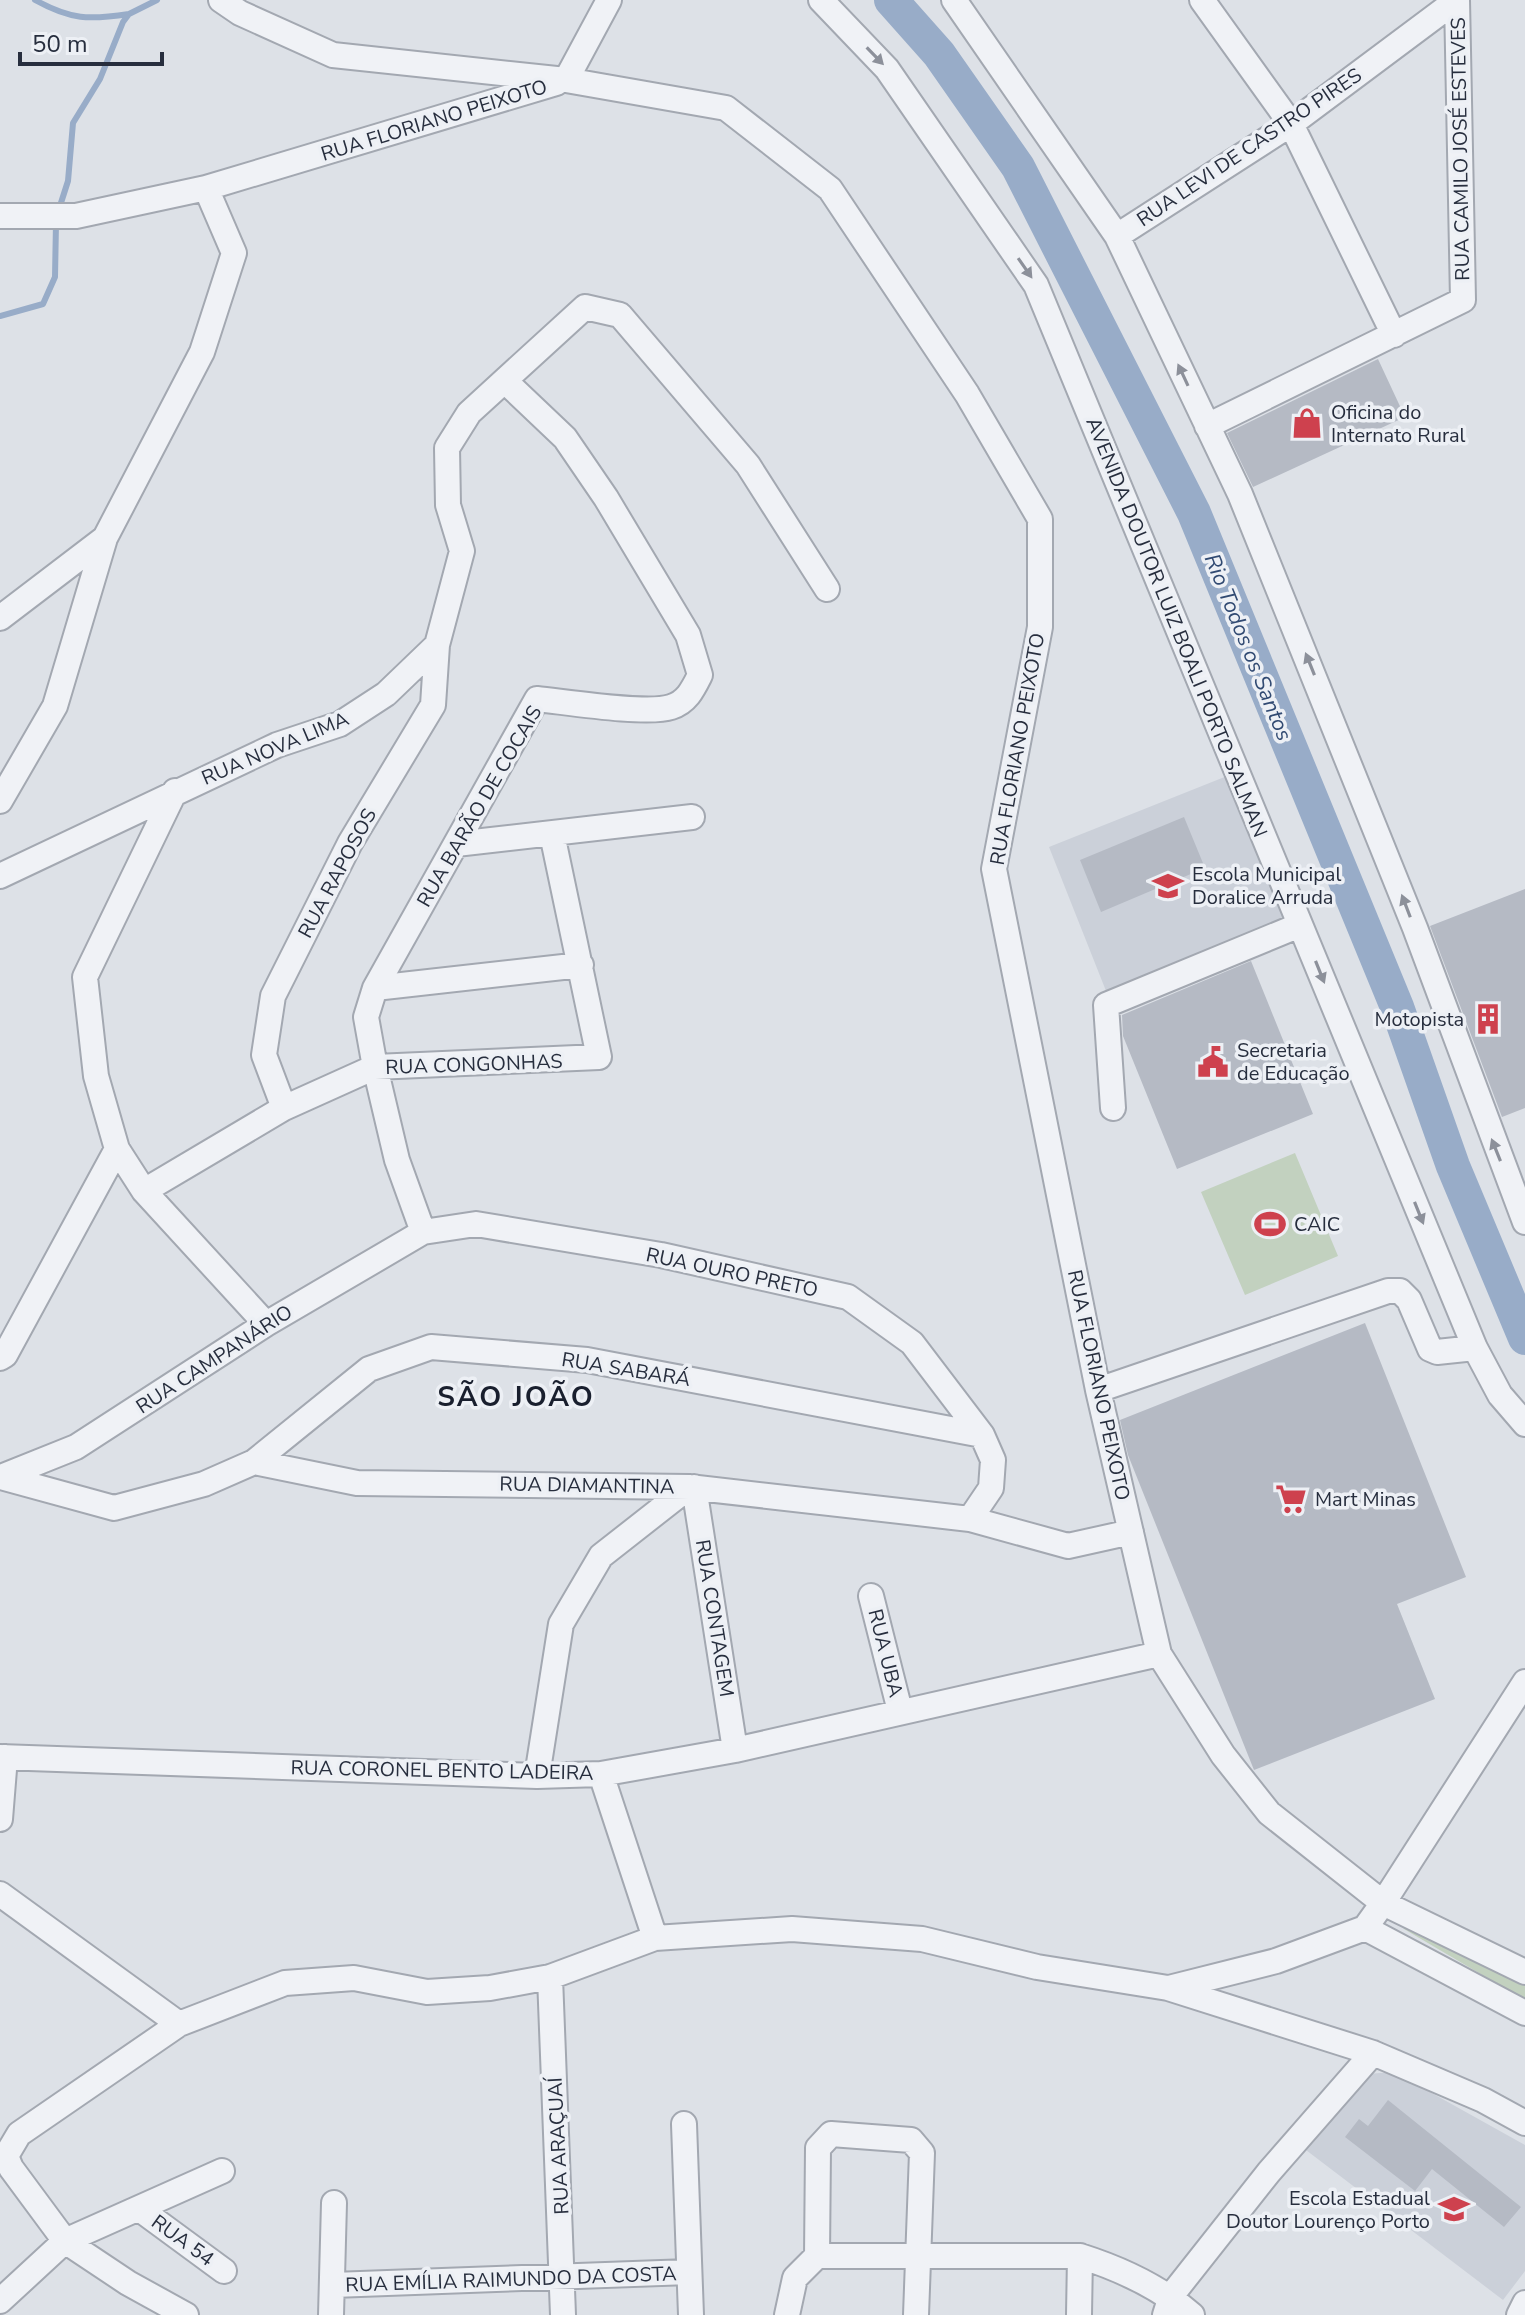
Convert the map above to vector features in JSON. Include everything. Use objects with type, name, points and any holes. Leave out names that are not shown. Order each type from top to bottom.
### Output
[{"type":"street","points":[[237,4],[333,55],[566,80],[609,0]]},
{"type":"street","name":"AVENIDA DOUTOR LUIZ BOALI PORTO SALMAN","points":[[821,0],[887,69],[1036,285],[1475,1348],[1500,1395],[1525,1424]]},
{"type":"street","points":[[954,0],[1117,236],[1240,494],[1321,692],[1525,1222]]},
{"type":"street","points":[[1202,0],[1291,124],[1394,335]]},
{"type":"street","name":"RUA LEVI DE CASTRO PIRES","points":[[1117,236],[1291,124],[1457,0]]},
{"type":"street","name":"RUA CAMILO JOSÉ ESTEVES","points":[[1207,426],[1463,300],[1457,0]]},
{"type":"street","name":"RUA FLORIANO PEIXOTO","points":[[0,216],[71,216],[206,188],[566,80],[726,108],[830,189],[967,394],[1040,519],[1040,627],[994,869],[1098,1390],[1159,1654],[1223,1755],[1269,1813],[1383,1903],[1525,1972]]},
{"type":"street","points":[[0,801],[55,706],[105,538],[202,352],[234,253],[206,188]]},
{"type":"street","points":[[437,645],[462,551],[448,505],[447,448],[469,413],[585,307],[620,315],[748,465],[827,589]]},
{"type":"street","name":"RUA BARÃO DE COCAIS","points":[[423,1232],[397,1160],[375,1067],[366,1017],[375,988],[537,699],[607,707],[671,707],[690,696],[700,675],[688,635],[606,498],[565,438],[506,382]]},
{"type":"street","points":[[0,618],[105,538]]},
{"type":"street","name":"RUA NOVA LIMA","points":[[0,876],[277,745],[340,724],[386,694],[437,645]]},
{"type":"street","name":"RUA RAPOSOS","points":[[284,1108],[264,1055],[273,996],[350,843],[433,705],[437,645]]},
{"type":"street","points":[[175,791],[85,977],[96,1076],[117,1149],[144,1191],[266,1324]]},
{"type":"street","points":[[456,844],[692,817]]},
{"type":"street","points":[[375,988],[581,965],[552,834]]},
{"type":"street","points":[[1113,1108],[1106,1005],[1300,925]]},
{"type":"street","name":"RUA CONGONHAS","points":[[144,1191],[284,1108],[375,1067],[595,1060],[600,1053],[581,965]]},
{"type":"street","points":[[0,1358],[5,1355],[117,1149]]},
{"type":"street","name":"RUA OURO PRETO","points":[[423,1232],[476,1224],[661,1255],[848,1297],[912,1343],[982,1435]]},
{"type":"street","name":"RUA CAMPANÁRIO","points":[[1,1477],[76,1447],[266,1324],[423,1232]]},
{"type":"street","points":[[1098,1390],[1388,1291],[1400,1291],[1409,1300],[1430,1349],[1437,1352],[1475,1348]]},
{"type":"street","name":"RUA SABARÁ","points":[[1,1477],[114,1508],[204,1484],[254,1462],[369,1369],[431,1347],[587,1360],[982,1435]]},
{"type":"street","points":[[970,1519],[991,1488],[993,1460],[982,1435]]},
{"type":"street","name":"RUA DIAMANTINA","points":[[254,1462],[357,1483],[692,1487],[970,1519],[1068,1546],[1131,1532]]},
{"type":"street","points":[[537,1776],[561,1624],[601,1556],[692,1487]]},
{"type":"street","name":"RUA CONTAGEM","points":[[692,1487],[735,1750]]},
{"type":"street","name":"RUA UBA","points":[[871,1596],[900,1711]]},
{"type":"street","name":"RUA CORONEL BENTO LADEIRA","points":[[2,1757],[537,1776],[601,1774],[735,1750],[1159,1654]]},
{"type":"street","points":[[1168,1988],[1276,1961],[1365,1928],[1525,1682]]},
{"type":"street","points":[[0,1819],[2,1757]]},
{"type":"street","points":[[601,1774],[655,1938]]},
{"type":"street","points":[[0,1894],[179,2024]]},
{"type":"street","points":[[1365,1928],[1525,2013]]},
{"type":"street","points":[[186,2315],[128,2283],[65,2241],[11,2168],[6,2156],[10,2144],[179,2024],[285,1983],[354,1978],[427,1992],[490,1988],[550,1977],[655,1938],[792,1929],[922,1939],[1037,1967],[1168,1988],[1373,2053],[1483,2100],[1525,2123]]},
{"type":"street","name":"RUA ARAÇUAÍ","points":[[550,1977],[563,2315]]},
{"type":"street","points":[[1168,2306],[1269,2172],[1373,2053]]},
{"type":"street","points":[[684,2124],[691,2315]]},
{"type":"street","points":[[787,2315],[795,2278],[817,2256],[818,2148],[831,2134],[911,2140],[922,2153],[916,2315]]},
{"type":"street","points":[[0,2301],[65,2241],[141,2210],[222,2171]]},
{"type":"street","points":[[331,2315],[334,2203]]},
{"type":"street","name":"RUA 54","points":[[141,2210],[224,2271]]},
{"type":"street","points":[[817,2256],[1080,2256],[1105,2264],[1168,2306],[1192,2315]]},
{"type":"street","points":[[1079,2315],[1080,2256]]},
{"type":"street","name":"RUA EMÍLIA RAIMUNDO DA COSTA","points":[[333,2285],[564,2279],[689,2272]]},
{"type":"street","points":[[128,2283],[159,2315]]},
{"type":"street","points":[[1519,2315],[1525,2303]]},
{"type":"shaded area","name":"Escola Municipal Doralice Arruda","points":[[1227,776],[1287,924],[1108,996],[1049,847]]},
{"type":"shaded area","name":"Escola Estadual Doutor Lourenço Porto","points":[[1394,2072],[1525,2145],[1525,2271],[1503,2300],[1302,2147],[1367,2074]]},
{"type":"green space","name":"CAIC","points":[[1295,1153],[1338,1256],[1245,1295],[1201,1192]]},
{"type":"green space","points":[[1392,1912],[1525,1982],[1525,2000],[1404,1929]]},
{"type":"building","name":"Oficina do Internato Rural","points":[[1378,359],[1405,417],[1253,487],[1227,433]]},
{"type":"building","points":[[1184,817],[1205,868],[1101,912],[1080,860]]},
{"type":"building","name":"Motopista","points":[[1525,889],[1525,1108],[1502,1117],[1430,926]]},
{"type":"building","name":"Secretaria de Educação","points":[[1251,961],[1313,1114],[1177,1169],[1123,1036],[1122,1015]]},
{"type":"building","name":"Mart Minas","points":[[1365,1323],[1466,1577],[1397,1604],[1435,1699],[1254,1770],[1128,1455],[1120,1420]]},
{"type":"building","points":[[1388,2100],[1521,2207],[1504,2227],[1432,2169],[1415,2191],[1345,2137],[1359,2119],[1368,2126]]},
{"type":"waterway","points":[[35,0],[80,17],[129,14]]},
{"type":"waterway","points":[[59,209],[68,181],[73,123],[100,79],[123,22],[129,14],[157,0]]},
{"type":"waterway","name":"Rio Todos os Santos","points":[[891,0],[939,54],[1018,167],[1194,513],[1397,1007],[1453,1166],[1525,1338]]},
{"type":"waterway","points":[[0,316],[43,304],[55,277],[56,223]]},
{"type":"place","name":"Oficina do Internato Rural","points":[[1307,423]]},
{"type":"place","name":"Escola Municipal Doralice Arruda","points":[[1168,886]]},
{"type":"place","name":"Motopista","points":[[1488,1019]]},
{"type":"place","name":"Secretaria de Educação","points":[[1213,1062]]},
{"type":"place","name":"CAIC","points":[[1270,1224]]},
{"type":"place","name":"Mart Minas","points":[[1291,1499]]},
{"type":"place","name":"Escola Estadual Doutor Lourenço Porto","points":[[1454,2209]]},
{"type":"district","name":"SÃO JOÃO","points":[[516,1396]]}]
